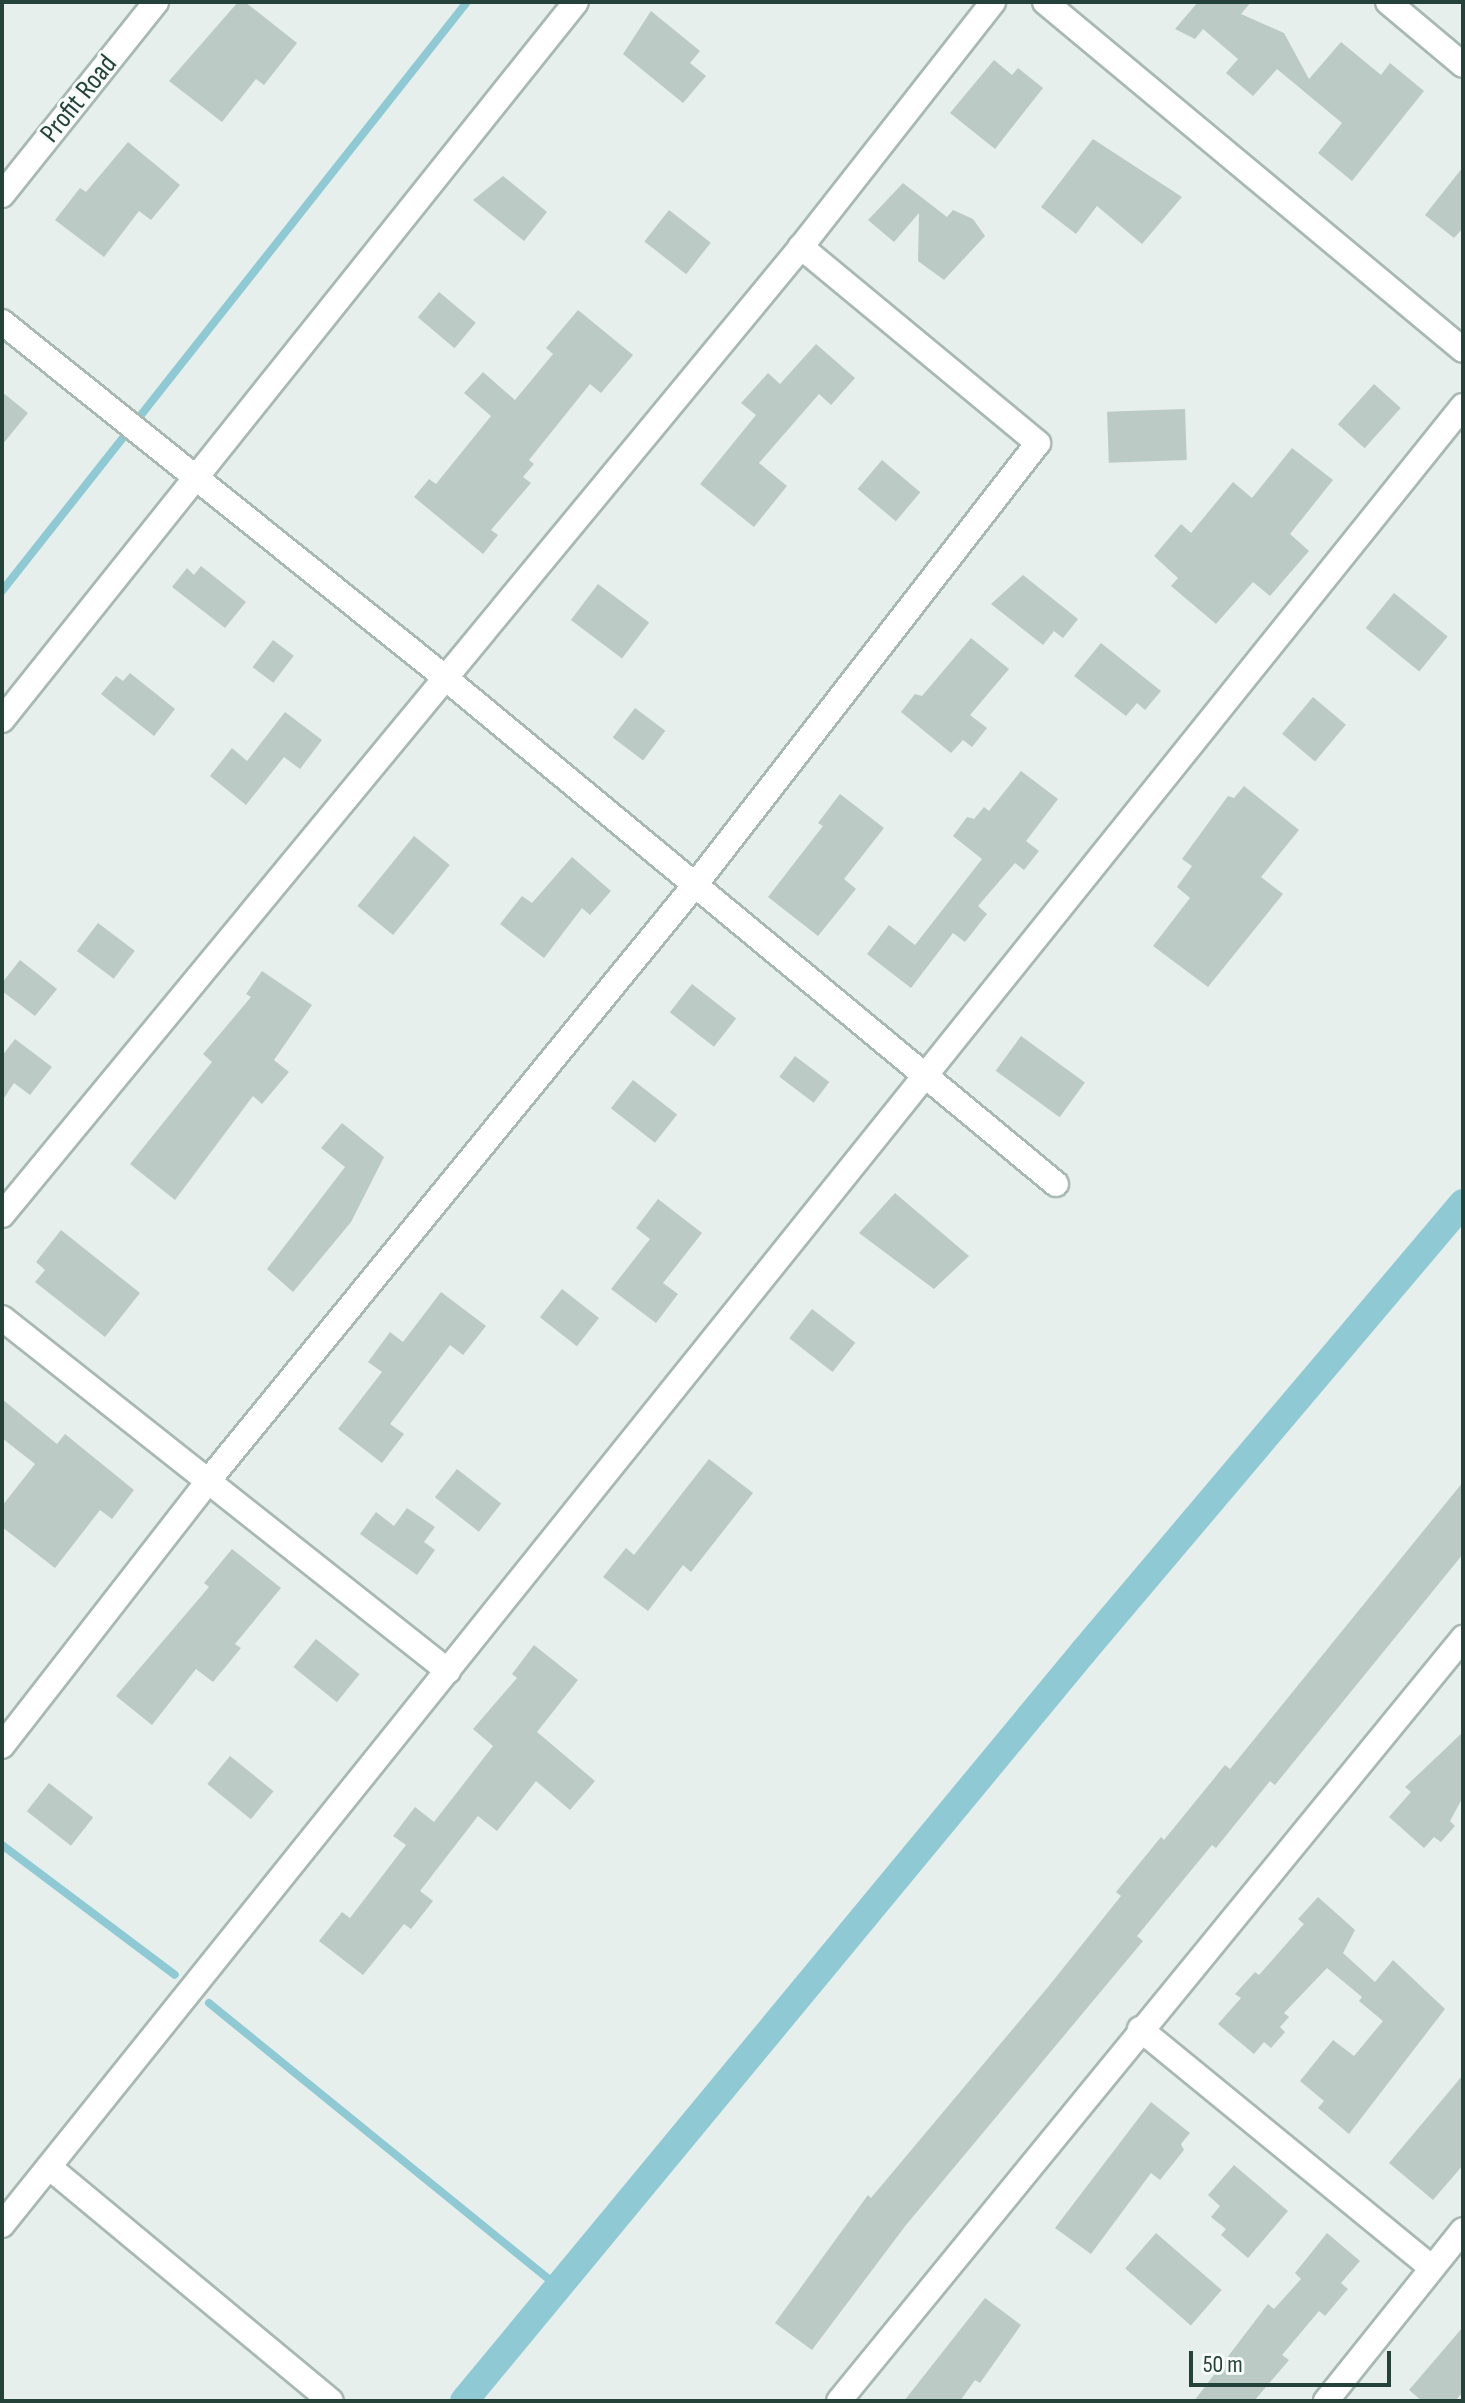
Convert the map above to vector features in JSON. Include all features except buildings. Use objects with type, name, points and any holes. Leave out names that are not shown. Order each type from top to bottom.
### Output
[{"type":"street","name":"Profit Road","points":[[2,195],[156,2]]},
{"type":"street","points":[[2,720],[191,479],[576,2]]},
{"type":"street","points":[[2,1215],[443,676],[801,247],[993,2]]},
{"type":"street","points":[[1045,2],[1463,350]]},
{"type":"street","points":[[1388,2],[1463,65]]},
{"type":"street","points":[[2,1746],[208,1481],[695,885],[1038,443],[801,247]]},
{"type":"street","points":[[2,322],[191,479],[443,676],[1056,1184]]},
{"type":"street","points":[[2,2225],[1463,406]]},
{"type":"street","points":[[2,1318],[448,1671]]},
{"type":"street","points":[[839,2401],[1140,2029],[1463,1638]]},
{"type":"street","points":[[1140,2029],[1432,2268]]},
{"type":"street","points":[[49,2167],[331,2401]]},
{"type":"street","points":[[1326,2401],[1463,2230]]},
{"type":"waterway","points":[[2,591],[467,2]]},
{"type":"waterway","points":[[464,2401],[1084,1651],[1463,1203]]},
{"type":"waterway","points":[[2,1845],[175,1975]]},
{"type":"waterway","points":[[209,2003],[559,2287]]}]
